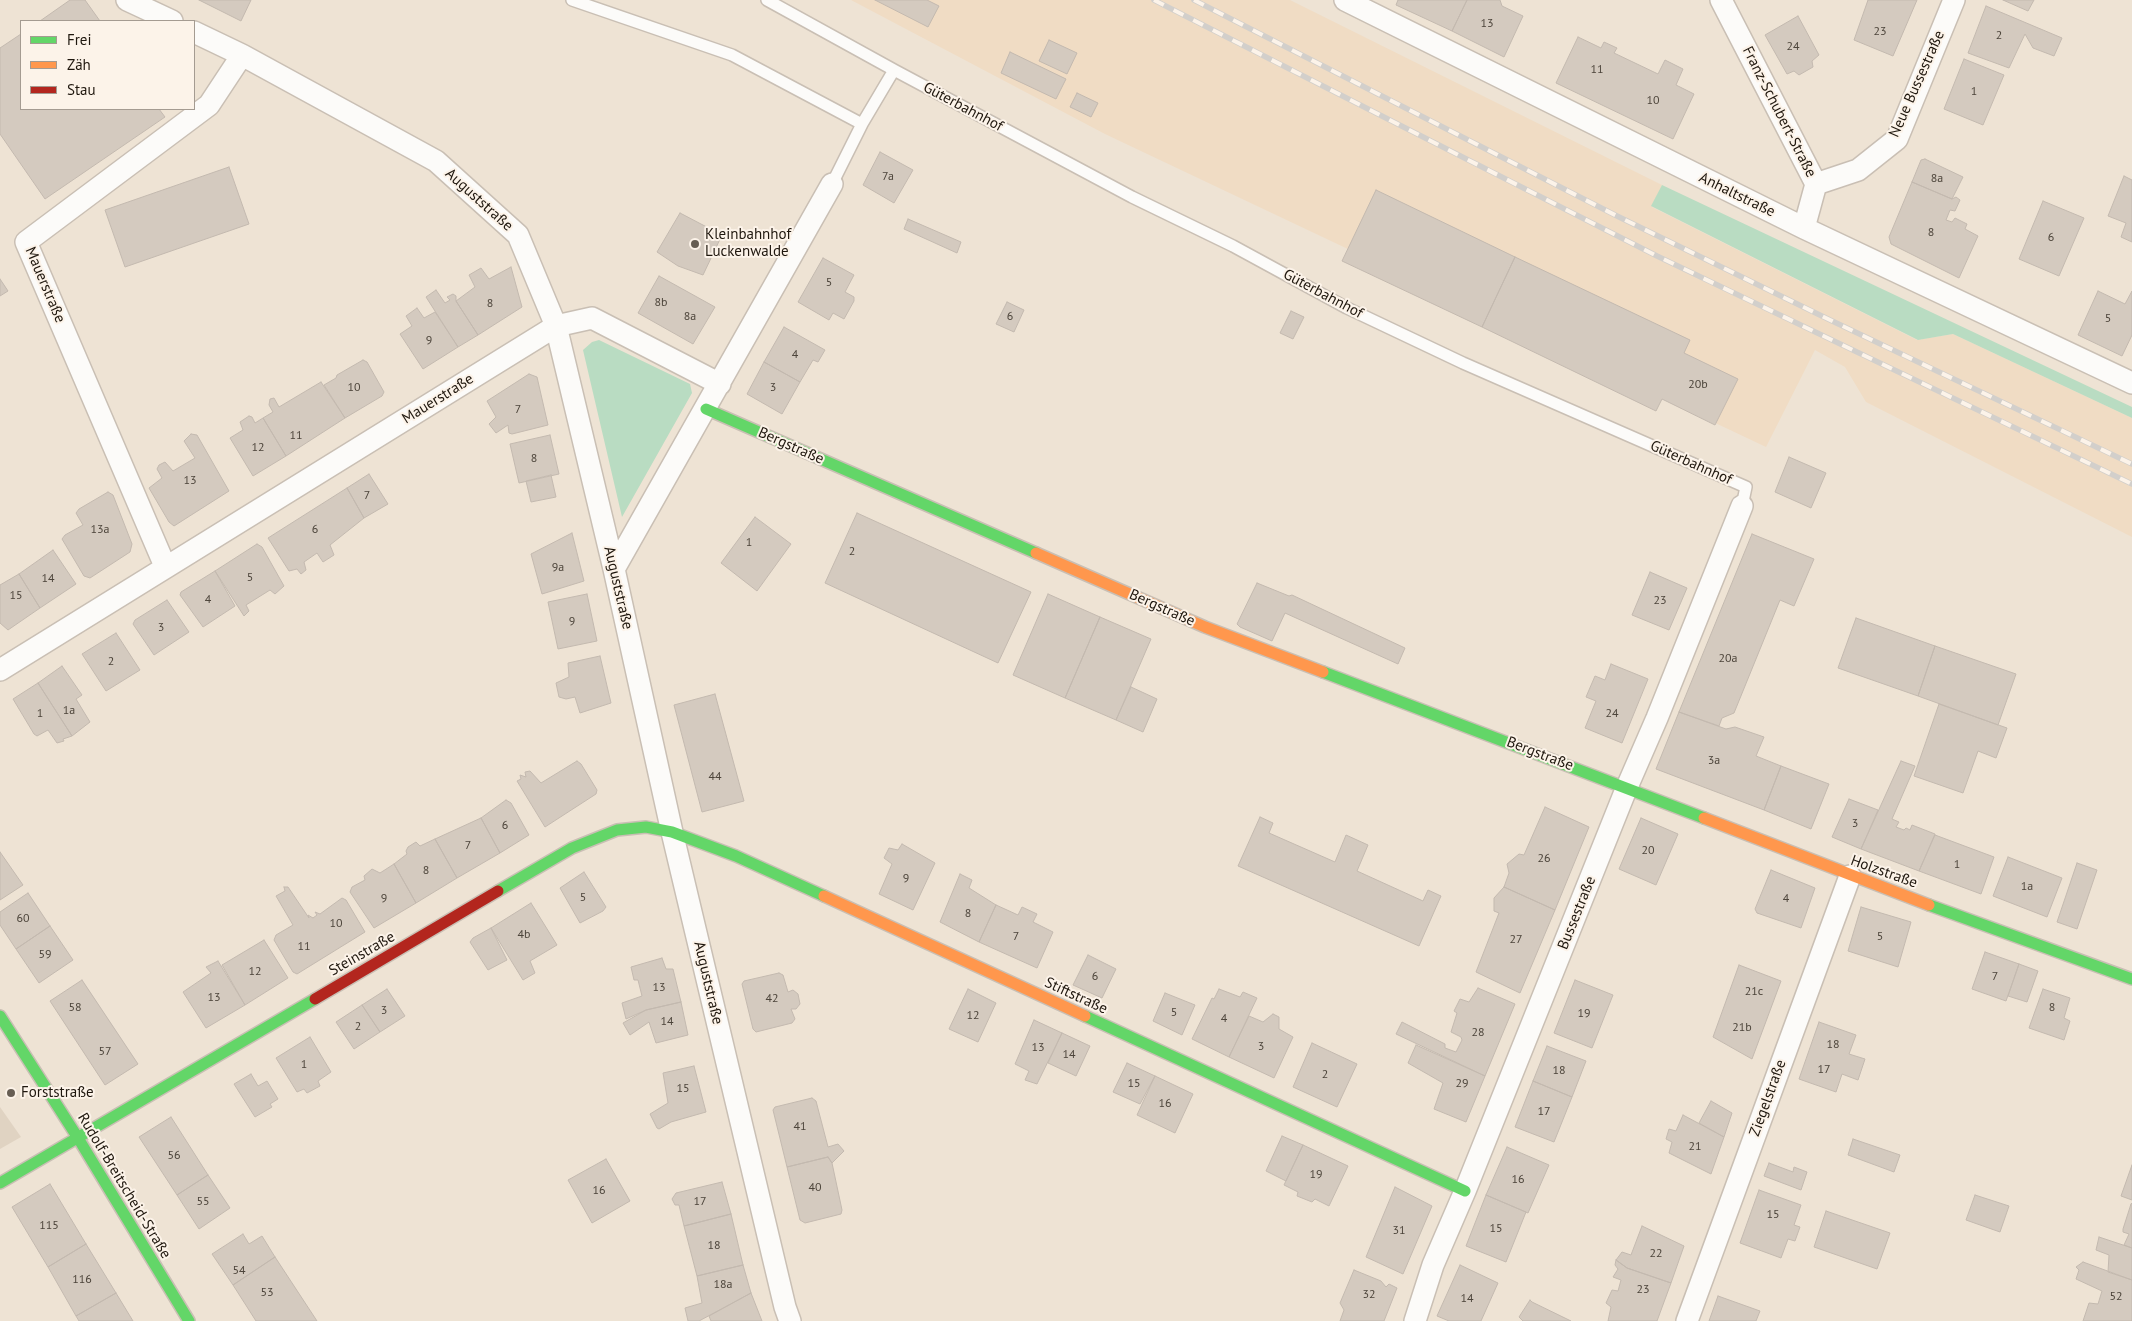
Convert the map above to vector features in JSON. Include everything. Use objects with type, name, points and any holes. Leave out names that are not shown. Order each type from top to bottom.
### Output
[{"type":"street","points":[[127,0],[170,20]]},
{"type":"street","name":"Anhaltstraße","points":[[1346,0],[1804,228],[2132,383]]},
{"type":"street","name":"Franz-Schubert-Straße","points":[[1721,0],[1816,184],[1804,228]]},
{"type":"street","name":"Neue Bussestraße","points":[[1816,184],[1858,170],[1897,139],[1954,0]]},
{"type":"street","name":"Auguststraße","points":[[195,32],[242,55],[436,161],[518,236],[556,326],[614,569],[672,832],[785,1307],[790,1321]]},
{"type":"street","name":"Mauerstraße","points":[[165,566],[26,242],[209,105],[242,55]]},
{"type":"street","points":[[614,569],[832,184]]},
{"type":"street","name":"Mauerstraße","points":[[0,670],[165,566],[556,326],[592,318],[720,384]]},
{"type":"street","name":"Bergstraße","points":[[706,409],[1205,627],[1627,787]]},
{"type":"street","name":"Bussestraße","points":[[1415,1321],[1433,1265],[1466,1191],[1627,787],[1657,718],[1742,506]]},
{"type":"street","name":"Holzstraße","points":[[1627,787],[1850,876],[2132,979]]},
{"type":"street","name":"Steinstraße","points":[[78,1138],[572,848],[617,830],[646,827],[672,832]]},
{"type":"street","name":"Stiftstraße","points":[[672,832],[736,856],[1466,1191]]},
{"type":"street","name":"Ziegelstraße","points":[[1687,1321],[1850,876]]},
{"type":"street","name":"Rudolf-Breitscheid-Straße","points":[[0,1016],[78,1138],[189,1321]]},
{"type":"street","points":[[0,1183],[78,1138]]},
{"type":"lane","points":[[572,0],[732,55],[862,124]]},
{"type":"lane","name":"Güterbahnhof","points":[[767,0],[1124,193],[1233,246],[1347,308],[1463,363],[1746,487],[1742,506]]},
{"type":"lane","points":[[832,184],[862,124],[894,70]]},
{"type":"shaded area","points":[[851,0],[1290,0],[1662,185],[1652,207],[1917,340],[1953,334],[2132,418],[2132,537],[1866,402],[1845,367],[1815,350],[1766,447],[1105,134]]},
{"type":"shaded area","points":[[0,1107],[21,1137],[0,1149]]},
{"type":"green space","points":[[1662,185],[2132,407],[2132,418],[1953,334],[1918,340],[1651,206]]},
{"type":"green space","points":[[599,340],[690,384],[692,393],[622,517],[583,350],[592,342]]},
{"type":"building","points":[[70,0],[85,0],[99,20],[41,20]]},
{"type":"building","points":[[199,0],[251,0],[241,21]]},
{"type":"building","points":[[875,0],[927,0],[939,6],[928,27]]},
{"type":"building","points":[[1398,0],[1467,0],[1452,31],[1396,5]]},
{"type":"building","points":[[1467,0],[1500,0],[1502,6],[1523,16],[1504,57],[1452,31]]},
{"type":"building","points":[[1868,0],[1917,0],[1893,56],[1854,40]]},
{"type":"building","points":[[2003,0],[2034,0],[2028,11]]},
{"type":"building","points":[[1986,6],[2062,38],[2054,56],[2033,48],[2025,34],[2009,68],[1968,53]]},
{"type":"building","points":[[1798,16],[1819,55],[1812,61],[1813,67],[1799,75],[1794,71],[1787,74],[1765,35]]},
{"type":"building","points":[[20,35],[20,110],[160,110],[165,117],[45,199],[0,134],[0,48]]},
{"type":"building","points":[[1578,37],[1601,48],[1604,42],[1617,48],[1614,53],[1658,74],[1665,60],[1683,69],[1676,85],[1694,94],[1673,139],[1556,83]]},
{"type":"building","points":[[1049,40],[1077,53],[1067,74],[1039,61]]},
{"type":"building","points":[[1010,52],[1066,79],[1056,99],[1001,73]]},
{"type":"building","points":[[1964,59],[2004,75],[1983,125],[1944,109]]},
{"type":"building","points":[[1077,93],[1098,103],[1091,117],[1070,107]]},
{"type":"building","points":[[880,152],[913,170],[894,203],[863,185]]},
{"type":"building","points":[[1925,159],[1963,177],[1952,199],[1912,182],[1921,160]]},
{"type":"building","points":[[229,167],[249,224],[125,267],[105,210]]},
{"type":"building","points":[[2124,176],[2132,180],[2132,242],[2121,237],[2126,223],[2108,216]]},
{"type":"building","points":[[1912,182],[1952,199],[1956,197],[1960,200],[1955,211],[1950,210],[1946,220],[1952,222],[1955,218],[1967,224],[1965,229],[1978,236],[1959,278],[1891,244],[1889,237]]},
{"type":"building","points":[[1376,190],[1515,257],[1482,327],[1342,261]]},
{"type":"building","points":[[2043,201],[2084,218],[2059,276],[2019,259]]},
{"type":"building","points":[[680,213],[722,235],[703,275],[678,266],[657,252]]},
{"type":"building","points":[[908,219],[961,242],[957,253],[904,229]]},
{"type":"building","points":[[1515,257],[1690,340],[1684,353],[1738,379],[1715,425],[1662,399],[1656,411],[1482,327]]},
{"type":"building","points":[[823,258],[854,275],[845,292],[854,297],[854,301],[844,319],[833,313],[829,320],[798,302]]},
{"type":"building","points":[[511,267],[522,307],[478,335],[456,301],[475,287],[469,275],[481,268],[489,279]]},
{"type":"building","points":[[659,276],[715,307],[693,344],[638,313]]},
{"type":"building","points":[[0,279],[8,291],[0,296]]},
{"type":"building","points":[[436,290],[445,303],[450,300],[447,297],[453,294],[456,296],[456,301],[478,335],[458,347],[426,297]]},
{"type":"building","points":[[2098,291],[2125,304],[2132,291],[2132,335],[2122,356],[2078,335]]},
{"type":"building","points":[[1007,302],[1024,310],[1014,332],[996,324]]},
{"type":"building","points":[[417,308],[424,318],[435,312],[458,347],[423,369],[400,334],[412,326],[406,316]]},
{"type":"building","points":[[1291,311],[1304,317],[1293,339],[1280,333]]},
{"type":"building","points":[[784,327],[825,350],[818,362],[813,360],[800,382],[764,362]]},
{"type":"building","points":[[363,360],[367,362],[384,392],[382,396],[345,418],[324,385]]},
{"type":"building","points":[[764,362],[800,382],[782,414],[747,394]]},
{"type":"building","points":[[529,374],[537,377],[548,425],[512,434],[509,433],[508,425],[496,433],[489,424],[496,417],[487,401]]},
{"type":"building","points":[[321,382],[345,418],[286,456],[263,418],[273,412],[269,405],[270,399],[274,398],[279,407]]},
{"type":"building","points":[[249,416],[252,417],[255,423],[263,418],[286,456],[253,476],[230,438],[243,430],[240,422]]},
{"type":"building","points":[[191,434],[197,435],[229,491],[174,526],[169,522],[149,488],[162,478],[157,469],[159,465],[165,462],[173,471],[195,458],[184,441]]},
{"type":"building","points":[[550,435],[559,474],[519,483],[510,444]]},
{"type":"building","points":[[1789,457],[1826,473],[1811,508],[1775,492]]},
{"type":"building","points":[[369,474],[388,504],[364,518],[347,488]]},
{"type":"building","points":[[551,475],[556,497],[531,502],[526,481]]},
{"type":"building","points":[[347,488],[364,518],[330,545],[334,555],[323,562],[317,553],[304,562],[306,570],[301,574],[297,569],[289,571],[268,538]]},
{"type":"building","points":[[108,492],[113,495],[132,544],[130,552],[90,578],[84,576],[62,539],[65,535],[83,525],[76,513],[79,509]]},
{"type":"building","points":[[857,513],[1031,592],[998,663],[825,583]]},
{"type":"building","points":[[755,517],[791,544],[757,591],[721,563]]},
{"type":"building","points":[[572,533],[584,581],[542,594],[531,554]]},
{"type":"building","points":[[1752,534],[1814,559],[1794,606],[1780,600],[1734,713],[1722,718],[1719,726],[1679,712]]},
{"type":"building","points":[[257,544],[262,547],[284,586],[275,594],[270,590],[246,605],[249,611],[244,616],[215,571]]},
{"type":"building","points":[[53,550],[76,584],[40,608],[19,574]]},
{"type":"building","points":[[215,571],[235,606],[203,627],[180,595],[181,592]]},
{"type":"building","points":[[1650,572],[1687,588],[1669,630],[1632,615]]},
{"type":"building","points":[[19,574],[40,608],[8,630],[0,623],[0,585]]},
{"type":"building","points":[[1257,583],[1289,596],[1292,595],[1405,648],[1398,664],[1285,613],[1272,641],[1240,627],[1237,624]]},
{"type":"building","points":[[587,594],[597,641],[558,649],[548,602]]},
{"type":"building","points":[[1048,594],[1100,617],[1065,698],[1013,675]]},
{"type":"building","points":[[167,600],[189,632],[154,655],[133,624],[135,620]]},
{"type":"building","points":[[1100,617],[1151,639],[1116,720],[1065,698]]},
{"type":"building","points":[[1856,618],[1935,646],[1918,696],[1838,668]]},
{"type":"building","points":[[116,633],[140,670],[106,691],[82,654]]},
{"type":"building","points":[[1935,646],[2016,674],[1998,725],[1918,696]]},
{"type":"building","points":[[600,656],[611,703],[580,713],[575,697],[566,699],[559,697],[556,683],[569,677],[568,663]]},
{"type":"building","points":[[1611,664],[1648,679],[1622,743],[1585,728],[1596,701],[1586,697],[1595,676],[1605,680]]},
{"type":"building","points":[[62,666],[82,695],[76,699],[90,722],[72,736],[38,683]]},
{"type":"building","points":[[38,683],[72,736],[63,739],[64,741],[57,743],[48,730],[37,736],[34,734],[13,699]]},
{"type":"building","points":[[1131,687],[1157,699],[1143,732],[1116,720]]},
{"type":"building","points":[[715,694],[744,801],[702,812],[674,705]]},
{"type":"building","points":[[1939,704],[2007,728],[1996,758],[1978,751],[1963,793],[1914,776]]},
{"type":"building","points":[[1679,712],[1726,729],[1735,727],[1764,737],[1756,756],[1781,766],[1764,810],[1656,769]]},
{"type":"building","points":[[577,761],[581,764],[597,790],[596,794],[545,827],[517,781],[521,779],[520,775],[526,777],[525,772],[530,771],[541,783]]},
{"type":"building","points":[[1901,761],[1915,766],[1892,819],[1899,822],[1896,827],[1904,830],[1906,828],[1910,830],[1912,825],[1935,834],[1919,871],[1861,849]]},
{"type":"building","points":[[1781,766],[1829,784],[1811,829],[1764,810]]},
{"type":"building","points":[[1849,799],[1878,810],[1861,849],[1832,837]]},
{"type":"building","points":[[506,800],[511,803],[529,835],[500,853],[481,818]]},
{"type":"building","points":[[1545,807],[1589,827],[1555,910],[1504,887],[1509,873],[1507,864],[1519,854],[1524,855]]},
{"type":"building","points":[[1260,817],[1273,823],[1269,833],[1335,862],[1346,835],[1368,845],[1357,871],[1423,901],[1428,890],[1441,896],[1419,946],[1238,866]]},
{"type":"building","points":[[481,818],[500,853],[457,878],[435,839]]},
{"type":"building","points":[[1641,818],[1678,834],[1656,885],[1619,869]]},
{"type":"building","points":[[1935,835],[1994,857],[1981,894],[1919,871]]},
{"type":"building","points":[[435,839],[457,878],[416,903],[394,864],[407,854],[408,847],[416,842],[420,846]]},
{"type":"building","points":[[902,844],[935,863],[913,910],[879,894],[892,864],[884,858],[889,848],[898,850]]},
{"type":"building","points":[[0,852],[23,885],[0,900]]},
{"type":"building","points":[[2008,857],[2062,878],[2047,917],[1993,896]]},
{"type":"building","points":[[2077,863],[2097,870],[2077,929],[2057,922]]},
{"type":"building","points":[[394,864],[416,903],[374,928],[350,892],[352,887],[365,880],[364,876],[372,869],[380,873]]},
{"type":"building","points":[[1771,870],[1815,888],[1801,928],[1757,913],[1755,909]]},
{"type":"building","points":[[584,872],[606,907],[603,911],[580,923],[560,888]]},
{"type":"building","points":[[960,874],[972,880],[969,888],[996,905],[979,942],[940,922]]},
{"type":"building","points":[[284,887],[288,887],[309,918],[308,915],[313,918],[317,915],[315,912],[320,914],[342,898],[346,900],[365,932],[297,974],[293,972],[274,940],[276,935],[293,925],[276,896],[285,891]]},
{"type":"building","points":[[1504,887],[1555,910],[1520,993],[1476,972],[1499,913],[1494,911],[1494,898]]},
{"type":"building","points":[[28,893],[50,926],[16,949],[0,925],[0,912]]},
{"type":"building","points":[[531,903],[557,945],[530,961],[535,973],[523,980],[491,928]]},
{"type":"building","points":[[996,905],[1018,915],[1022,907],[1037,914],[1033,922],[1053,932],[1037,968],[979,942]]},
{"type":"building","points":[[1861,907],[1911,922],[1898,967],[1848,951]]},
{"type":"building","points":[[50,926],[73,960],[39,983],[16,949]]},
{"type":"building","points":[[491,928],[507,960],[488,970],[470,942],[473,938]]},
{"type":"building","points":[[264,940],[288,978],[245,1005],[222,965]]},
{"type":"building","points":[[1985,952],[2019,964],[2006,1001],[1972,989]]},
{"type":"building","points":[[1088,955],[1116,969],[1102,998],[1073,985]]},
{"type":"building","points":[[662,958],[666,969],[673,969],[681,1002],[646,1010],[626,1019],[622,1003],[642,996],[638,980],[634,980],[631,967]]},
{"type":"building","points":[[218,961],[245,1005],[206,1028],[183,992],[211,973],[206,967]]},
{"type":"building","points":[[2019,964],[2038,971],[2027,1002],[2008,996]]},
{"type":"building","points":[[1739,965],[1781,981],[1752,1059],[1713,1037]]},
{"type":"building","points":[[779,973],[783,975],[788,992],[793,990],[798,994],[800,1004],[796,1009],[791,1009],[795,1019],[792,1023],[756,1032],[753,1029],[742,984],[744,981]]},
{"type":"building","points":[[82,980],[138,1064],[105,1085],[50,1001]]},
{"type":"building","points":[[1575,980],[1613,995],[1592,1048],[1554,1033]]},
{"type":"building","points":[[1478,988],[1515,1004],[1485,1076],[1396,1034],[1402,1022],[1445,1044],[1445,1048],[1456,1052],[1462,1040],[1461,1037],[1451,1032],[1457,1013],[1454,1011],[1460,999],[1469,1002]]},
{"type":"building","points":[[387,989],[405,1016],[380,1032],[362,1005]]},
{"type":"building","points":[[968,989],[996,1003],[978,1042],[949,1029]]},
{"type":"building","points":[[1219,989],[1240,997],[1243,992],[1257,998],[1229,1057],[1192,1039],[1212,998],[1214,999]]},
{"type":"building","points":[[2043,989],[2070,998],[2064,1018],[2070,1021],[2064,1040],[2029,1028]]},
{"type":"building","points":[[1165,993],[1195,1005],[1182,1035],[1153,1021]]},
{"type":"building","points":[[681,1002],[688,1035],[656,1043],[649,1022],[630,1035],[623,1023],[646,1010]]},
{"type":"building","points":[[362,1005],[380,1032],[354,1049],[336,1022]]},
{"type":"building","points":[[1273,1014],[1279,1017],[1279,1029],[1293,1037],[1274,1078],[1229,1057],[1249,1016],[1263,1022]]},
{"type":"building","points":[[1034,1020],[1062,1033],[1037,1084],[1025,1080],[1029,1071],[1015,1064]]},
{"type":"building","points":[[1819,1022],[1856,1035],[1849,1054],[1865,1059],[1858,1080],[1842,1074],[1836,1092],[1799,1079]]},
{"type":"building","points":[[1062,1033],[1090,1046],[1076,1076],[1048,1063]]},
{"type":"building","points":[[310,1037],[331,1072],[318,1081],[320,1086],[307,1093],[304,1089],[297,1092],[276,1058]]},
{"type":"building","points":[[1312,1043],[1357,1064],[1337,1107],[1293,1087]]},
{"type":"building","points":[[1416,1045],[1485,1076],[1466,1122],[1434,1109],[1443,1083],[1408,1063]]},
{"type":"building","points":[[1547,1046],[1586,1061],[1572,1097],[1533,1081]]},
{"type":"building","points":[[1127,1063],[1155,1076],[1140,1104],[1113,1092]]},
{"type":"building","points":[[694,1066],[706,1112],[671,1122],[659,1129],[657,1128],[650,1114],[668,1103],[663,1073]]},
{"type":"building","points":[[251,1074],[258,1086],[267,1081],[278,1099],[270,1104],[272,1107],[255,1117],[234,1084]]},
{"type":"building","points":[[1155,1076],[1193,1094],[1175,1133],[1137,1115]]},
{"type":"building","points":[[1533,1081],[1572,1097],[1554,1142],[1515,1127]]},
{"type":"building","points":[[812,1098],[816,1101],[828,1147],[838,1144],[844,1151],[832,1163],[828,1157],[787,1167],[773,1110],[775,1107]]},
{"type":"building","points":[[1711,1101],[1732,1113],[1724,1137],[1699,1123]]},
{"type":"building","points":[[1683,1115],[1724,1137],[1711,1174],[1669,1153],[1672,1142],[1666,1139],[1669,1129],[1676,1131]]},
{"type":"building","points":[[171,1117],[208,1175],[177,1195],[139,1137]]},
{"type":"building","points":[[1282,1136],[1303,1145],[1286,1181],[1266,1171]]},
{"type":"building","points":[[1853,1139],[1900,1155],[1894,1172],[1848,1155]]},
{"type":"building","points":[[1303,1145],[1348,1166],[1329,1206],[1315,1199],[1312,1202],[1297,1196],[1298,1192],[1284,1185]]},
{"type":"building","points":[[1507,1147],[1549,1165],[1528,1213],[1486,1195]]},
{"type":"building","points":[[828,1157],[832,1163],[842,1210],[841,1214],[805,1223],[800,1220],[787,1167]]},
{"type":"building","points":[[606,1159],[630,1201],[592,1223],[568,1180]]},
{"type":"building","points":[[1769,1163],[1793,1172],[1794,1167],[1807,1172],[1801,1190],[1764,1176]]},
{"type":"building","points":[[2132,1165],[2132,1200],[2121,1196]]},
{"type":"building","points":[[208,1175],[230,1208],[199,1229],[177,1195]]},
{"type":"building","points":[[722,1182],[731,1214],[684,1226],[679,1205],[675,1205],[672,1199],[676,1193]]},
{"type":"building","points":[[50,1184],[86,1244],[48,1267],[12,1207]]},
{"type":"building","points":[[1395,1187],[1432,1206],[1403,1274],[1366,1257]]},
{"type":"building","points":[[1759,1190],[1801,1205],[1794,1225],[1800,1227],[1795,1241],[1788,1239],[1781,1258],[1740,1243]]},
{"type":"building","points":[[1486,1195],[1526,1212],[1506,1262],[1466,1246]]},
{"type":"building","points":[[1975,1195],[2009,1206],[2000,1232],[1966,1220]]},
{"type":"building","points":[[2131,1204],[2132,1248],[2124,1245],[2129,1234],[2123,1232]]},
{"type":"building","points":[[1826,1211],[1890,1233],[1877,1269],[1814,1247]]},
{"type":"building","points":[[731,1214],[743,1265],[697,1276],[684,1226]]},
{"type":"building","points":[[1642,1226],[1684,1246],[1671,1283],[1627,1268],[1616,1260],[1622,1252],[1631,1255]]},
{"type":"building","points":[[243,1234],[249,1244],[262,1236],[275,1257],[233,1285],[212,1254]]},
{"type":"building","points":[[2099,1237],[2132,1248],[2132,1280],[2108,1272],[2109,1255],[2096,1250]]},
{"type":"building","points":[[86,1244],[116,1293],[76,1316],[48,1267]]},
{"type":"building","points":[[275,1257],[317,1321],[256,1321],[233,1285]]},
{"type":"building","points":[[1616,1260],[1627,1268],[1671,1283],[1657,1321],[1608,1321],[1611,1307],[1606,1303],[1612,1290],[1618,1291],[1621,1280],[1613,1277],[1618,1269],[1615,1265]]},
{"type":"building","points":[[2083,1262],[2132,1280],[2132,1321],[2083,1321],[2089,1303],[2098,1304],[2102,1291],[2076,1279],[2079,1270],[2076,1267]]},
{"type":"building","points":[[743,1265],[751,1293],[699,1321],[688,1321],[685,1308],[702,1303],[697,1276]]},
{"type":"building","points":[[1460,1265],[1498,1283],[1481,1321],[1449,1321],[1437,1316]]},
{"type":"building","points":[[1354,1270],[1381,1281],[1386,1287],[1389,1284],[1397,1288],[1384,1321],[1340,1321],[1344,1310],[1340,1303]]},
{"type":"building","points":[[116,1293],[133,1321],[79,1321],[76,1316]]},
{"type":"building","points":[[751,1293],[762,1321],[711,1321],[709,1316]]},
{"type":"building","points":[[1718,1296],[1760,1311],[1756,1321],[1709,1321]]},
{"type":"building","points":[[1530,1300],[1571,1321],[1523,1321],[1519,1317]]},
{"type":"railway","points":[[1154,0],[1657,256],[2132,484]]},
{"type":"railway","points":[[1194,0],[1617,216],[2132,464]]},
{"type":"traffic: fast","points":[[706,409],[1036,553]]},
{"type":"traffic: fast","points":[[1323,672],[1704,818]]},
{"type":"traffic: fast","points":[[498,891],[572,848],[617,830],[646,827],[672,832],[736,856],[824,896]]},
{"type":"traffic: fast","points":[[1929,905],[2132,979]]},
{"type":"traffic: fast","points":[[0,1183],[315,999]]},
{"type":"traffic: fast","points":[[0,1016],[78,1138],[189,1321]]},
{"type":"traffic: fast","points":[[1085,1016],[1465,1191]]},
{"type":"traffic: slow","points":[[1036,553],[1205,627],[1323,672]]},
{"type":"traffic: slow","points":[[1704,818],[1929,905]]},
{"type":"traffic: slow","points":[[824,896],[1085,1016]]},
{"type":"traffic: jam","points":[[315,999],[498,891]]},
{"type":"place","name":"Kleinbahnhof Luckenwalde","points":[[695,244]]},
{"type":"place","name":"Forststraße","points":[[11,1093]]}]
